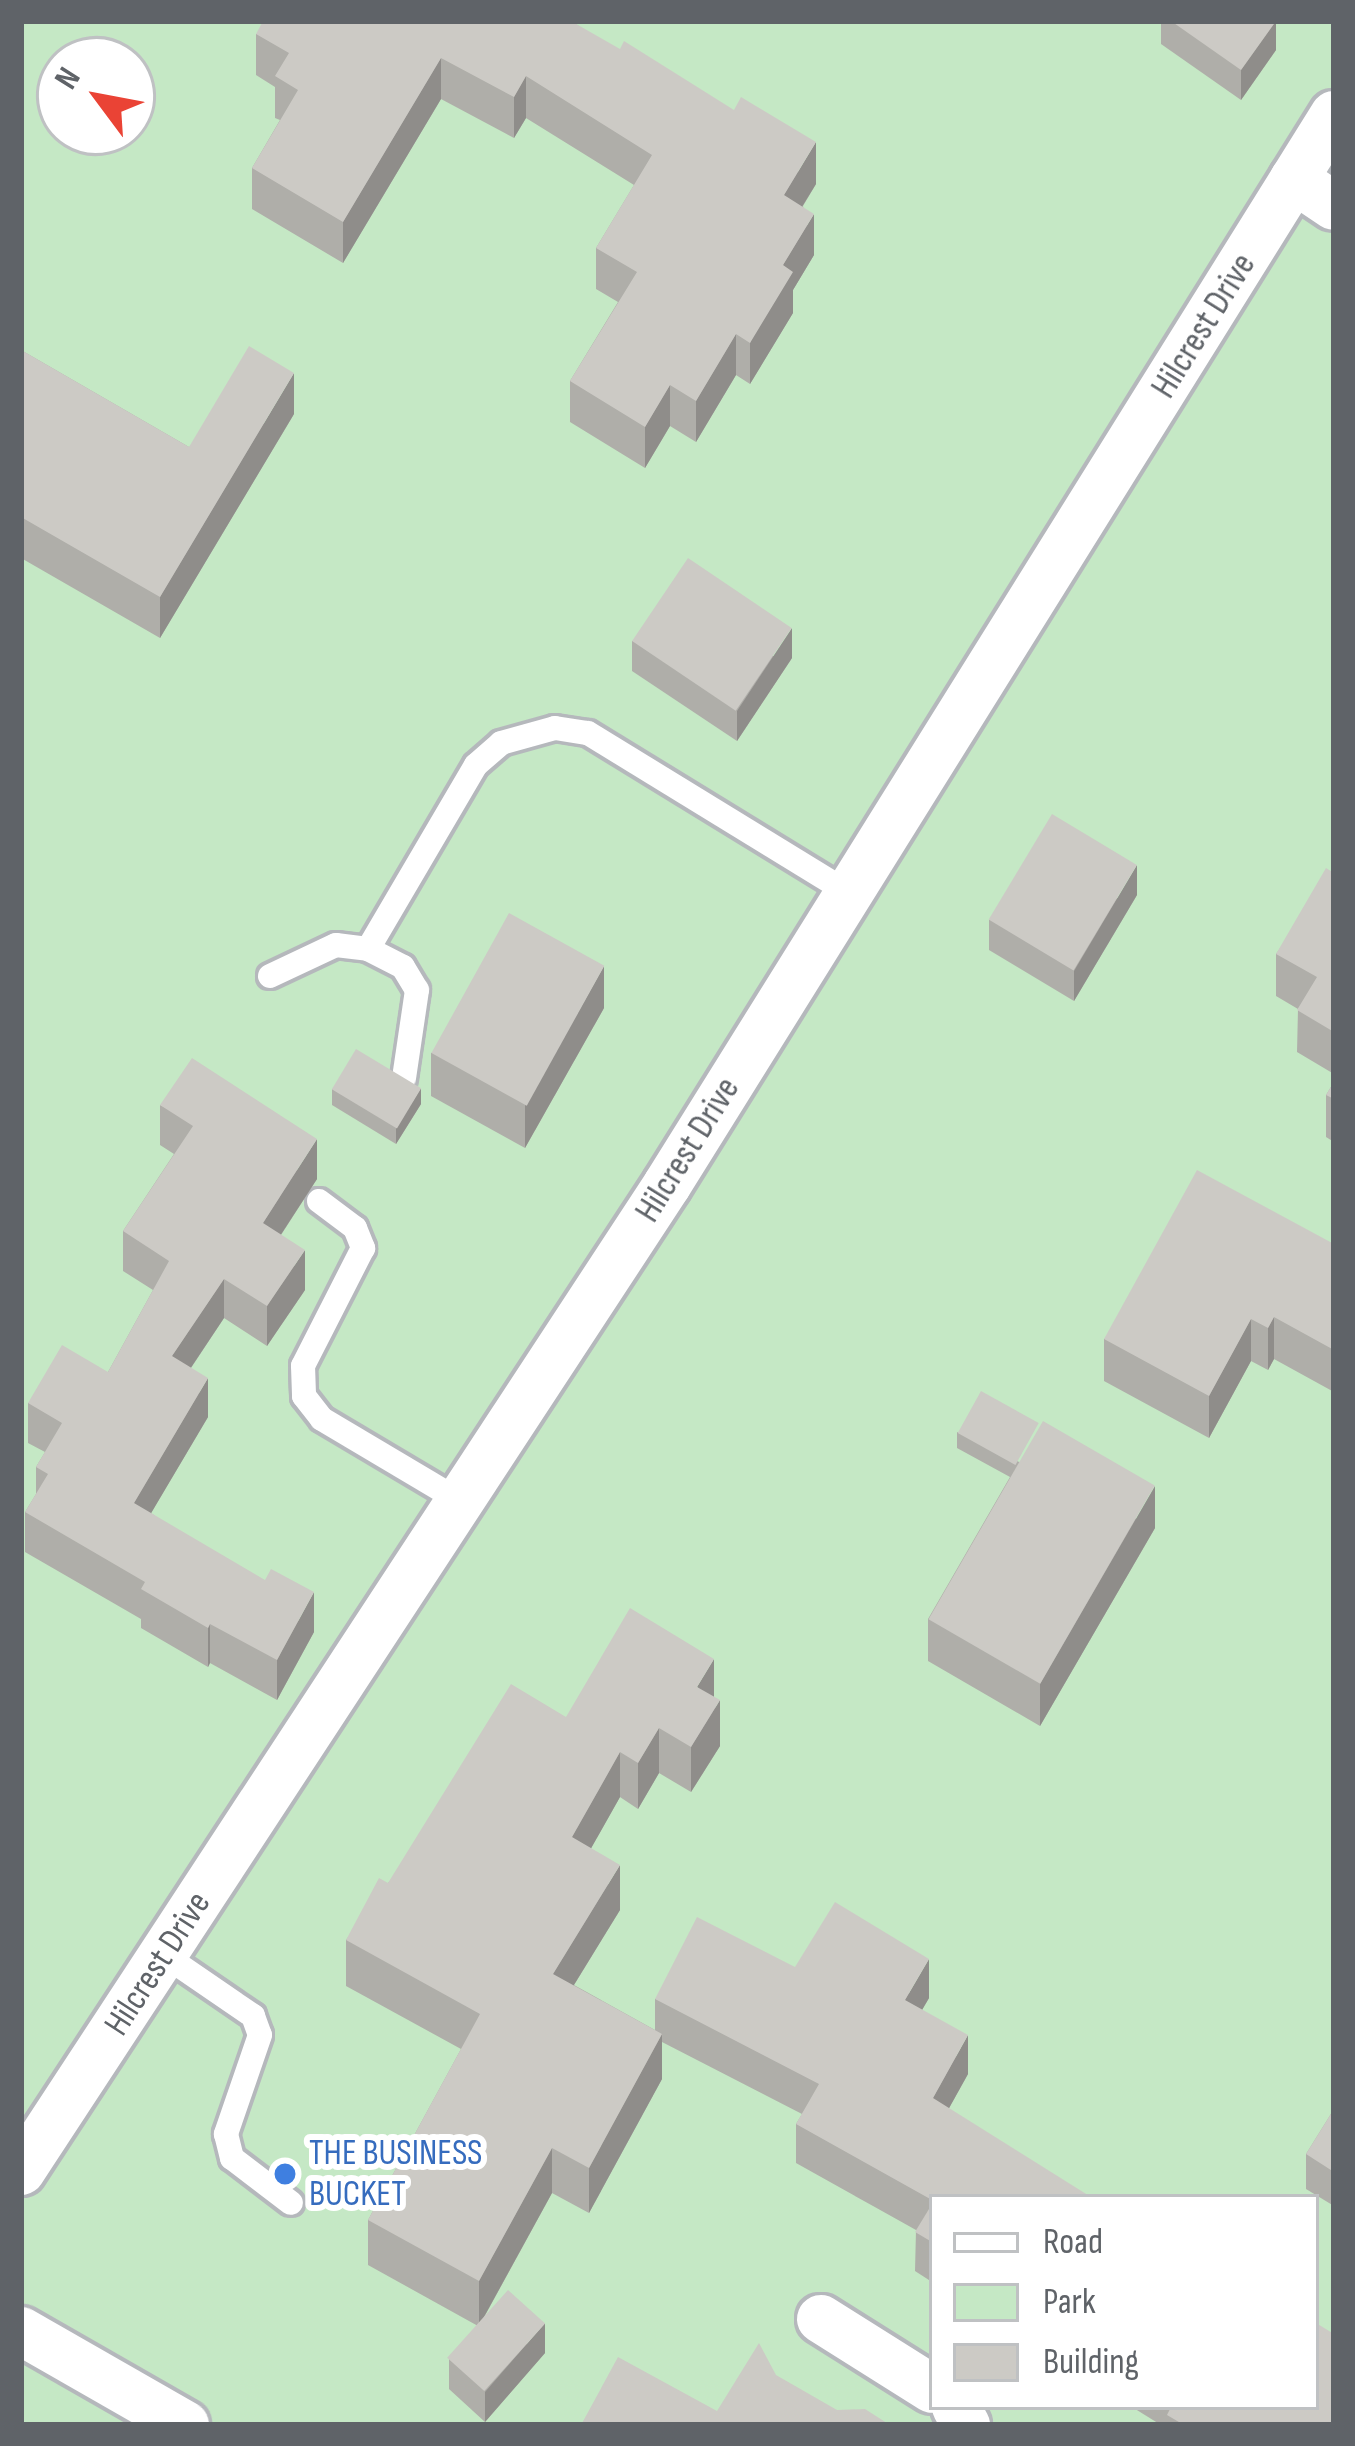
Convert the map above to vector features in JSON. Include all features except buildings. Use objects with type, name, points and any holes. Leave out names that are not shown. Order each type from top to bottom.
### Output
[{"type":"street","name":"Hilcrest Drive","points":[[21,2171],[460,1501],[850,893],[1334,115]]},
{"type":"street","points":[[1294,179],[1334,206]]},
{"type":"street","points":[[820,2320],[929,2387]]},
{"type":"street","points":[[21,2331],[185,2425]]},
{"type":"lane","points":[[368,949],[476,765],[500,742],[554,728],[588,733],[850,893]]},
{"type":"lane","points":[[270,976],[336,945],[368,949],[403,968],[417,990],[404,1078]]},
{"type":"lane","points":[[319,1201],[355,1228],[363,1248],[303,1366],[304,1396],[322,1419],[460,1501]]},
{"type":"lane","points":[[164,1955],[253,2016],[260,2035],[226,2134],[232,2158],[291,2204]]},
{"type":"green space","points":[[21,21],[1334,21],[1334,2425],[21,2425]]},
{"type":"place","name":"THE BUSINESS BUCKET","points":[[285,2174]]}]
